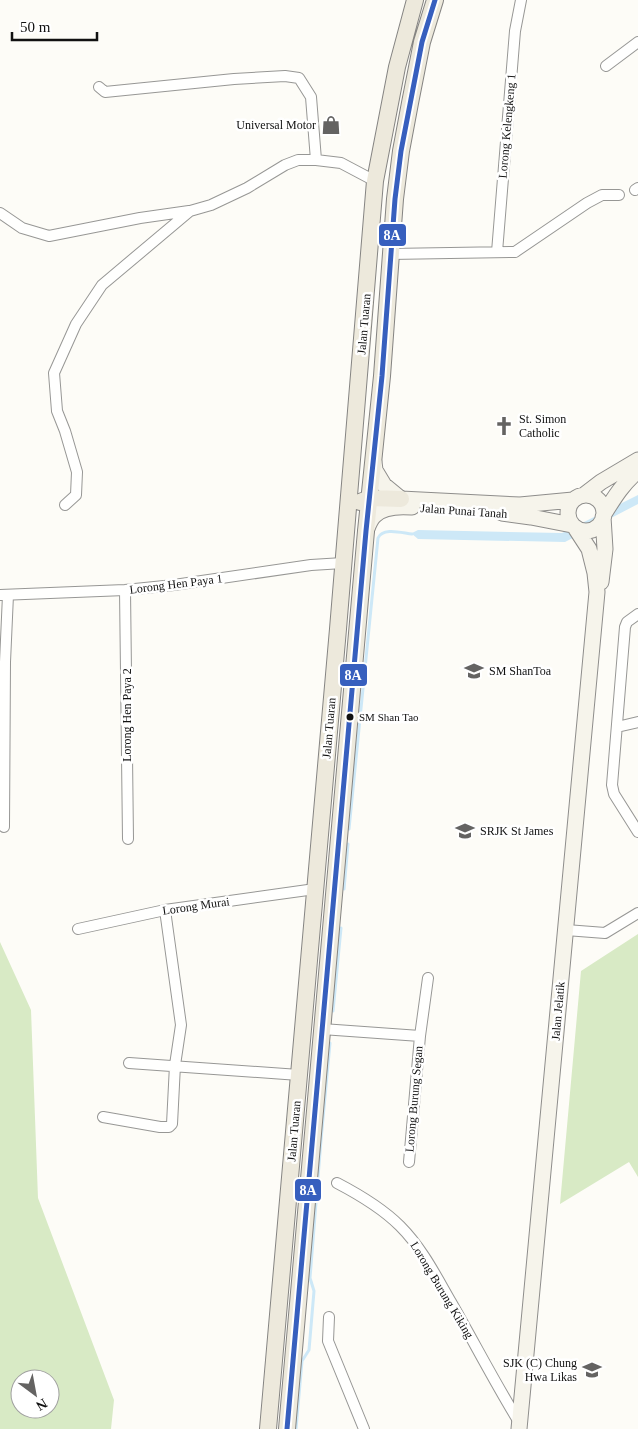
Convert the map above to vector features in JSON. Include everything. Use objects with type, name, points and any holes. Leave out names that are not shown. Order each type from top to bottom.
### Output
[{"type":"main road","name":"Jalan Tuaran","points":[[268,1429],[375,181],[397,67],[415,0]]},
{"type":"main road","name":"Jalan Tuaran","points":[[287,1429],[366,531],[382,376],[390,254],[400,151],[422,42],[435,0]]},
{"type":"main road","points":[[338,621],[347,584],[355,511],[360,503],[370,498],[401,499]]},
{"type":"main road","points":[[297,1095],[307,1085],[312,1059],[322,1031]]},
{"type":"street","name":"Lorong Kelengkeng 1","points":[[497,252],[515,31],[521,0]]},
{"type":"street","points":[[606,66],[638,42]]},
{"type":"street","points":[[99,87],[105,92],[234,79],[285,76],[299,78],[311,97],[316,160]]},
{"type":"street","points":[[0,214],[22,228],[49,236],[140,218],[190,211],[240,191],[285,165],[298,160],[341,163],[375,181]]},
{"type":"street","points":[[390,254],[515,252],[587,203],[602,195],[619,194]]},
{"type":"street","points":[[65,505],[76,496],[77,472],[57,410],[54,373],[76,324],[102,285],[190,211]]},
{"type":"street","points":[[638,460],[578,498],[568,510],[568,515],[574,527],[587,531],[592,530],[601,523],[603,516],[619,490],[638,471]]},
{"type":"street","points":[[374,462],[374,470],[384,485],[401,499]]},
{"type":"street","points":[[578,498],[594,497],[601,504],[603,516]]},
{"type":"street","name":"Jalan Punai Tanah","points":[[401,499],[520,505],[578,498]]},
{"type":"street","name":"Jalan Punai Tanah","points":[[366,531],[372,517],[376,514],[390,507],[401,506],[512,514],[574,527]]},
{"type":"street","name":"Jalan Jelatik","points":[[519,1425],[598,592],[601,584],[605,549],[603,516]]},
{"type":"street","name":"Jalan Jelatik","points":[[574,527],[589,549],[598,592]]},
{"type":"street","name":"Lorong Hen Paya 1","points":[[4,595],[125,590],[343,563]]},
{"type":"street","name":"Lorong Hen Paya 2","points":[[125,590],[128,839]]},
{"type":"street","points":[[4,595],[4,826]]},
{"type":"street","points":[[638,614],[627,622],[625,627],[612,785],[614,794],[638,832]]},
{"type":"street","points":[[617,727],[638,722]]},
{"type":"street","name":"Lorong Murai","points":[[78,929],[165,910],[315,889]]},
{"type":"street","points":[[103,1117],[160,1127],[169,1127],[172,1124],[175,1065],[181,1025],[165,910]]},
{"type":"street","points":[[566,930],[605,933],[638,913]]},
{"type":"street","name":"Lorong Burung Segan","points":[[409,1162],[420,1036],[428,978]]},
{"type":"street","name":"Lorong Burung Segan","points":[[322,1031],[420,1036]]},
{"type":"street","points":[[129,1062],[299,1075]]},
{"type":"street","name":"Lorong Burung Kiking","points":[[338,1183],[382,1210],[411,1239],[434,1273],[519,1425]]},
{"type":"street","points":[[329,1317],[328,1341],[364,1429]]},
{"type":"green space","points":[[638,934],[638,1177],[629,1162],[560,1204],[581,971]]},
{"type":"green space","points":[[0,942],[31,1010],[38,1198],[114,1400],[111,1429],[0,1429]]},
{"type":"water","points":[[638,495],[638,504],[565,542],[418,539],[412,534],[418,530],[562,533]]},
{"type":"waterway","points":[[349,829],[378,538],[380,535],[388,532],[412,534]]},
{"type":"waterway","points":[[344,889],[348,844]]},
{"type":"waterway","points":[[333,1011],[341,928]]},
{"type":"waterway","points":[[296,1429],[302,1361],[309,1350],[314,1291],[310,1278],[330,1043]]},
{"type":"transit line","name":"8A","points":[[287,1429],[366,531],[382,376],[395,199],[401,151],[422,42],[435,0]]},
{"type":"place","name":"Universal Motor","points":[[331,125]]},
{"type":"place","name":"St. Simon Catholic","points":[[504,426]]},
{"type":"place","name":"SM ShanToa","points":[[474,671]]},
{"type":"place","name":"SM Shan Tao","points":[[350,717]]},
{"type":"place","name":"SRJK St James","points":[[465,831]]},
{"type":"place","name":"SJK (C) Chung Hwa Likas","points":[[592,1370]]}]
